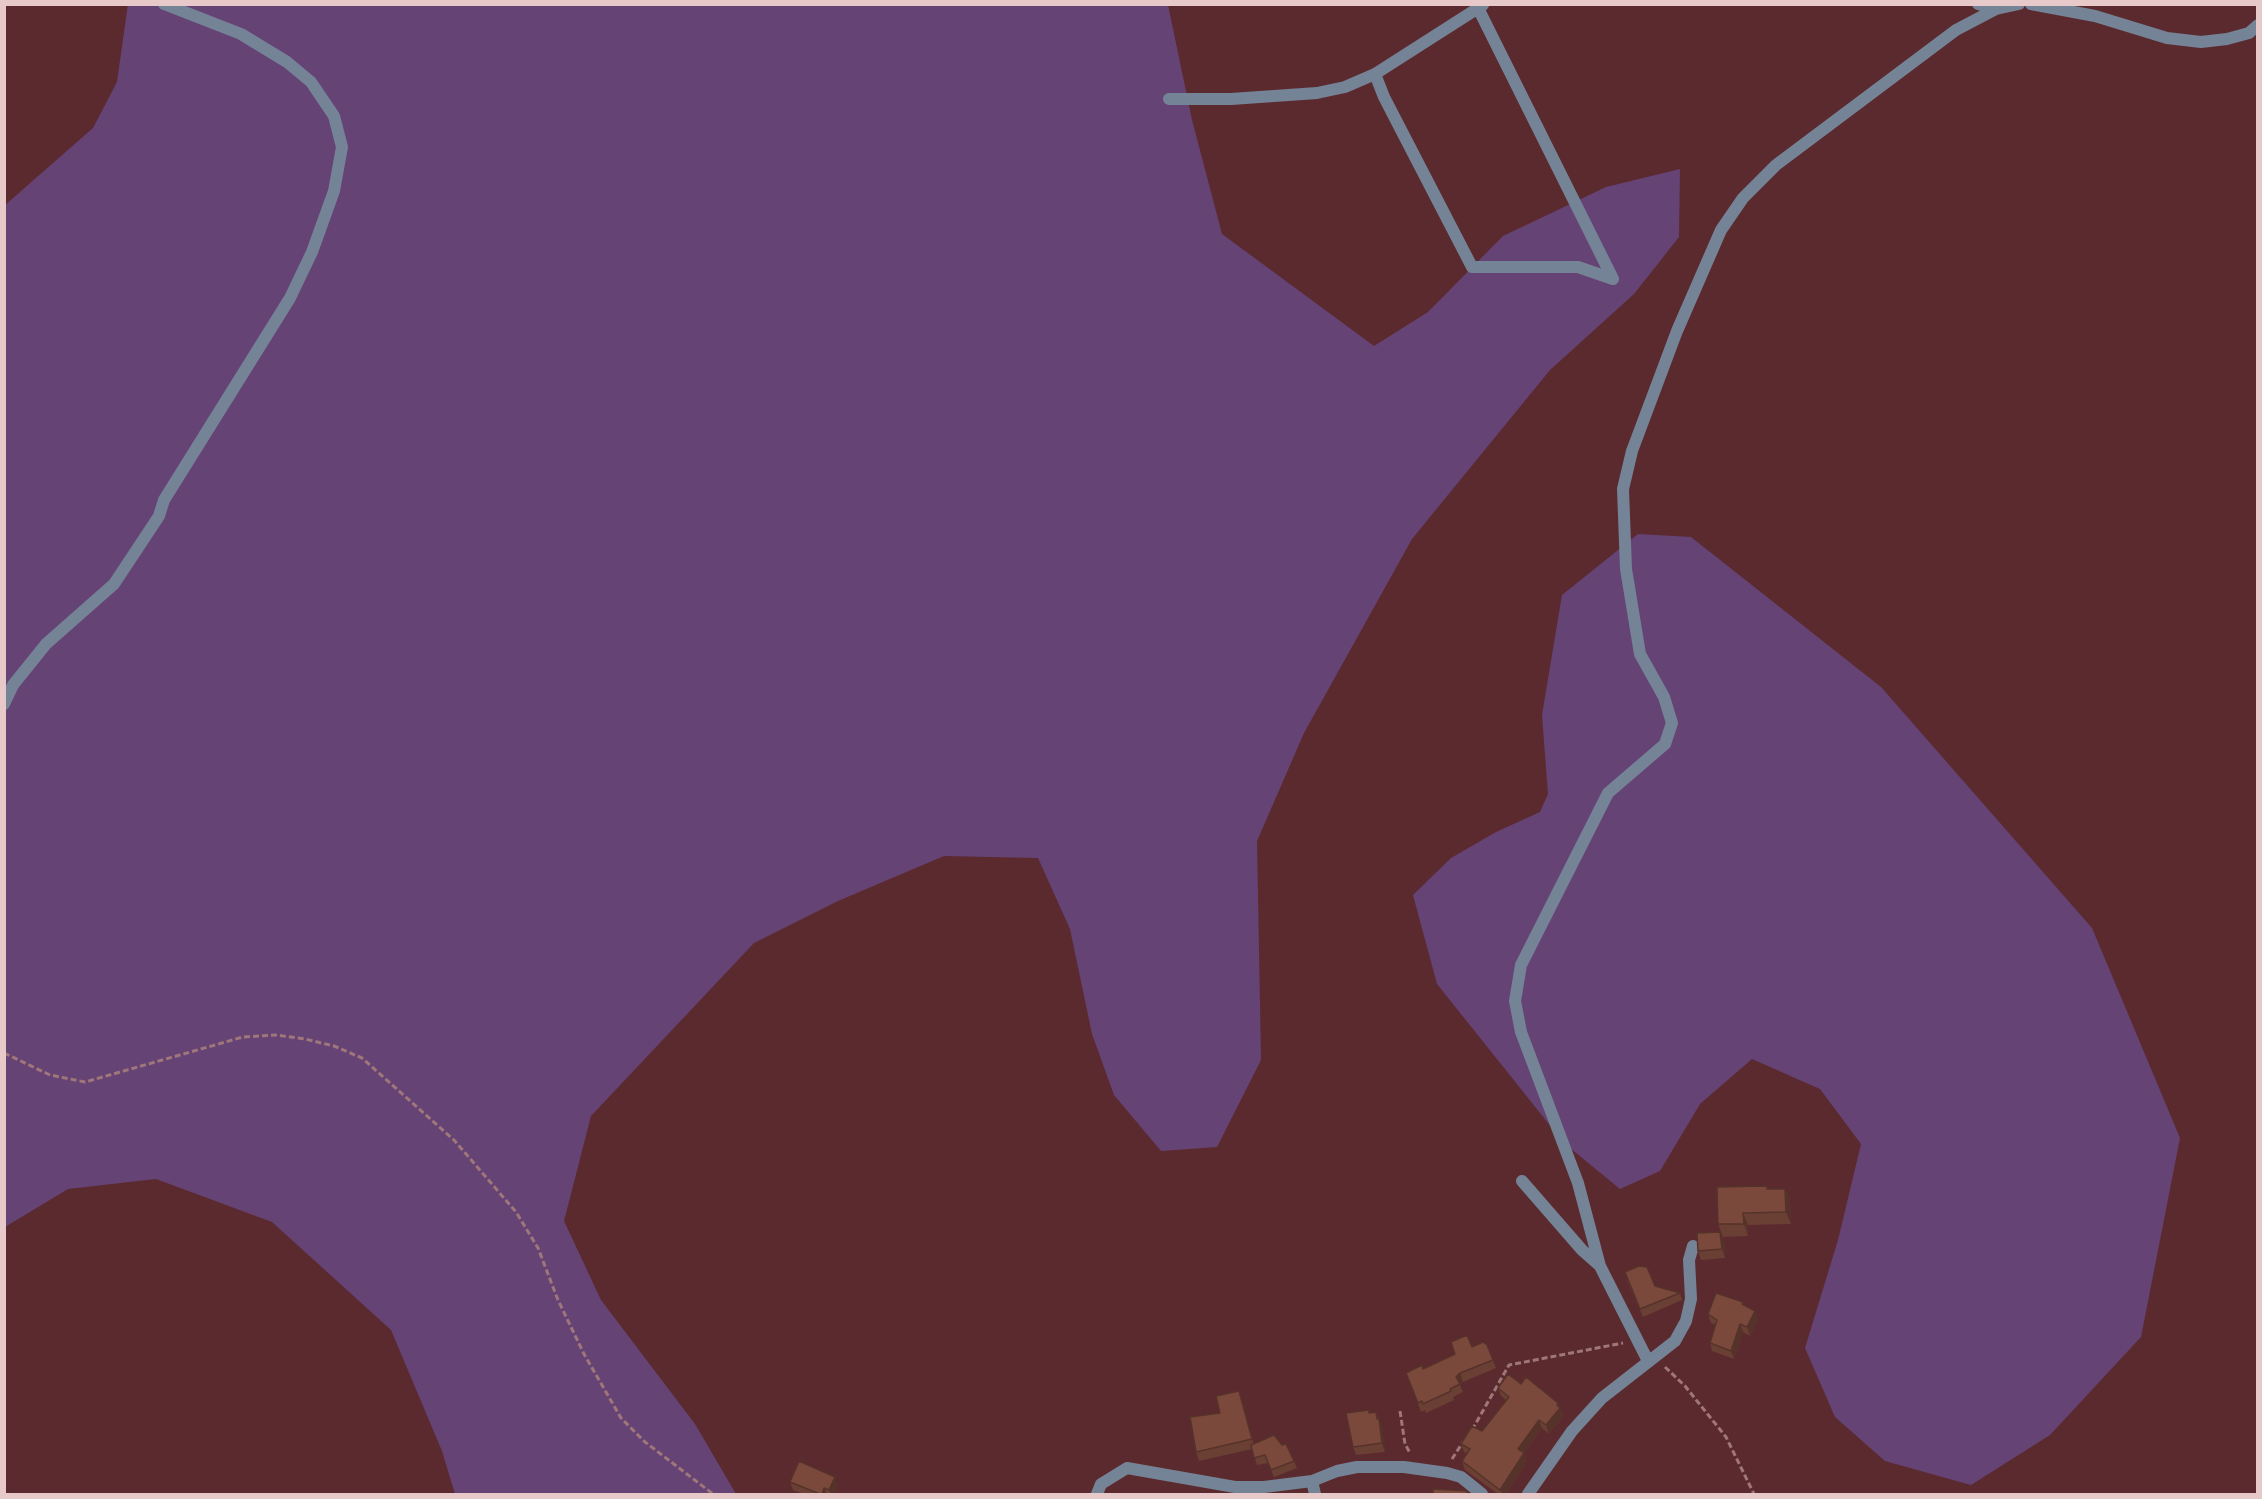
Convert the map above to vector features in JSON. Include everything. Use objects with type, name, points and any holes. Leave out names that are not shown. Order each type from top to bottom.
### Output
[{"type":"street","points":[[4,704],[13,685],[45,644],[114,584],[159,516],[164,500],[290,298],[312,252],[334,191],[342,147],[334,116],[311,82],[287,62],[241,34],[164,4]]},
{"type":"street","points":[[1978,4],[1996,9]]},
{"type":"street","points":[[1647,1361],[1600,1266],[1578,1183],[1521,1032],[1515,1001],[1521,965],[1608,793],[1665,744],[1672,723],[1664,697],[1640,654],[1626,569],[1623,489],[1632,451],[1677,331],[1721,230],[1743,198],[1776,165],[1956,30],[1996,9],[2019,4]]},
{"type":"street","points":[[2031,4],[2095,16],[2167,38],[2201,42],[2249,33],[2258,25]]},
{"type":"street","points":[[1169,99],[1231,99],[1317,93],[1345,87],[1375,74],[1481,6],[1613,279],[1578,267],[1472,267],[1384,97],[1375,74]]},
{"type":"street","points":[[1522,1181],[1582,1250],[1600,1266]]},
{"type":"street","points":[[1528,1494],[1572,1431],[1602,1398],[1675,1341],[1686,1321],[1691,1299],[1689,1260],[1693,1246]]},
{"type":"street","points":[[1097,1494],[1101,1484],[1127,1468],[1235,1487],[1312,1481],[1337,1471],[1357,1467],[1417,1468],[1447,1473],[1461,1477],[1482,1494]]},
{"type":"street","points":[[1312,1481],[1316,1494]]},
{"type":"path","points":[[4,1053],[51,1075],[85,1082],[243,1037],[276,1035],[305,1039],[334,1046],[362,1058],[397,1086],[454,1140],[516,1212],[538,1248],[558,1300],[584,1354],[621,1418],[645,1442],[713,1494]]},
{"type":"path","points":[[1471,1432],[1509,1365],[1637,1340]]},
{"type":"path","points":[[1647,1361],[1662,1364],[1674,1374],[1726,1437],[1754,1494]]},
{"type":"path","points":[[1400,1411],[1405,1444],[1417,1468]]},
{"type":"path","points":[[1447,1473],[1450,1461],[1464,1441]]},
{"type":"shaded area","points":[[128,4],[1168,5],[1192,120],[1222,234],[1374,346],[1428,312],[1503,236],[1606,187],[1680,169],[1679,237],[1634,294],[1550,370],[1412,539],[1304,733],[1257,841],[1261,1060],[1217,1147],[1161,1151],[1114,1095],[1092,1034],[1070,929],[1038,858],[944,856],[838,901],[754,943],[591,1116],[564,1221],[601,1300],[695,1424],[736,1494],[455,1494],[442,1451],[391,1330],[272,1222],[156,1179],[68,1189],[5,1227],[4,206],[93,128],[117,82]]},
{"type":"shaded area","points":[[1638,534],[1691,537],[1881,687],[2092,928],[2180,1138],[2141,1337],[2050,1435],[1971,1485],[1885,1461],[1835,1417],[1805,1348],[1838,1240],[1861,1144],[1820,1089],[1752,1059],[1700,1104],[1660,1171],[1620,1189],[1564,1143],[1437,984],[1413,895],[1451,858],[1496,832],[1540,812],[1548,794],[1542,715],[1562,595]]},
{"type":"building","points":[[1767,1186],[1767,1189],[1785,1189],[1786,1212],[1743,1213],[1744,1224],[1718,1224],[1717,1187]]},
{"type":"building","points":[[1720,1232],[1722,1249],[1698,1251],[1697,1233]]},
{"type":"building","points":[[1639,1266],[1647,1267],[1655,1286],[1680,1293],[1640,1309],[1625,1272]]},
{"type":"building","points":[[1716,1293],[1743,1302],[1742,1304],[1755,1311],[1747,1327],[1740,1324],[1731,1351],[1710,1343],[1717,1320],[1708,1314]]},
{"type":"building","points":[[1467,1335],[1472,1347],[1483,1342],[1487,1345],[1493,1360],[1460,1373],[1456,1377],[1460,1384],[1450,1389],[1451,1391],[1423,1404],[1422,1401],[1418,1403],[1406,1373],[1422,1365],[1423,1369],[1455,1354],[1451,1342]]},
{"type":"building","points":[[1508,1374],[1521,1384],[1526,1377],[1558,1403],[1560,1408],[1546,1425],[1539,1420],[1518,1449],[1524,1453],[1500,1490],[1462,1461],[1470,1449],[1461,1444],[1472,1426],[1482,1431],[1509,1397],[1498,1388]]},
{"type":"building","points":[[1239,1391],[1252,1439],[1196,1452],[1190,1417],[1220,1413],[1216,1396]]},
{"type":"building","points":[[1369,1410],[1369,1413],[1376,1412],[1377,1419],[1379,1418],[1382,1443],[1353,1447],[1346,1413]]},
{"type":"building","points":[[1274,1435],[1282,1445],[1286,1444],[1294,1461],[1271,1470],[1265,1455],[1254,1458],[1251,1445]]},
{"type":"building","points":[[799,1461],[835,1477],[829,1490],[824,1488],[820,1494],[790,1482]]},
{"type":"building","points":[[1433,1489],[1467,1491],[1467,1494],[1433,1494]]}]
